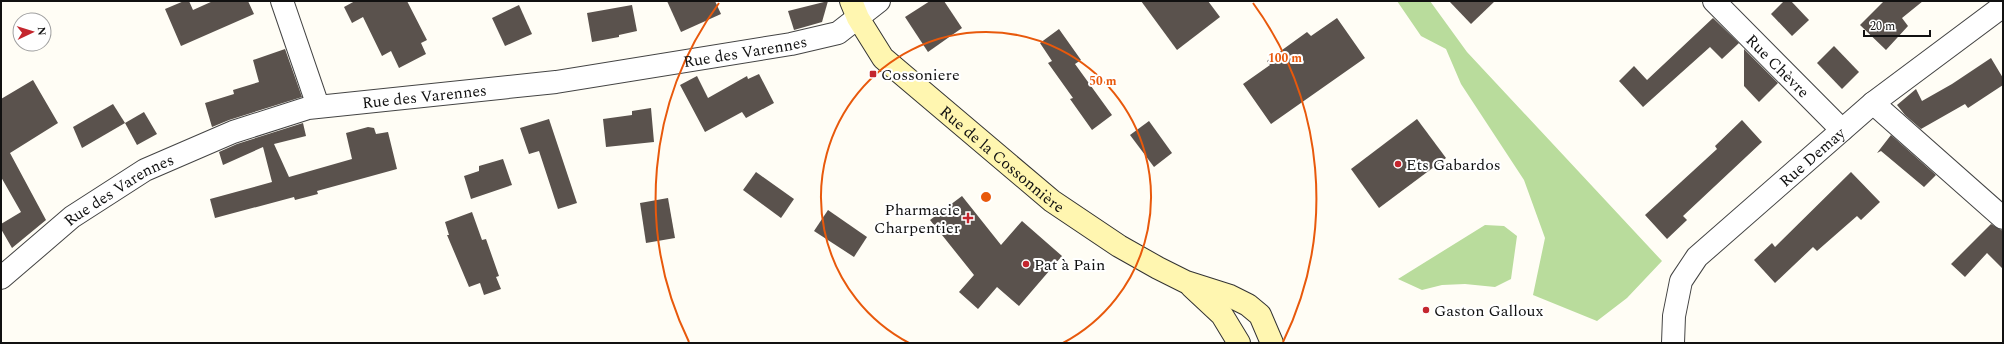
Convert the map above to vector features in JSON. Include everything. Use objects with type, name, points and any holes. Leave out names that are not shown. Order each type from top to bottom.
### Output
[{"type":"street","points":[[282,1],[318,106]]},
{"type":"street","name":"Rue des Varennes","points":[[1,278],[72,217],[145,170],[234,132],[308,108],[556,82],[791,44],[838,33],[855,10],[879,1]]},
{"type":"street","name":"Rue Chèvre","points":[[1714,1],[1842,130]]},
{"type":"street","name":"Rue Demay","points":[[1673,343],[1674,316],[1681,281],[1697,257],[1874,103],[2003,6]]},
{"type":"street","name":"Rue de la Cossonnière","points":[[855,10],[882,58],[1052,201],[1119,246],[1186,282],[1230,296],[1248,305],[1260,314],[1272,343]]},
{"type":"street","points":[[1874,103],[2003,218]]},
{"type":"street","name":"Rue de la Cossonnière","points":[[1186,282],[1222,315],[1239,343]]},
{"type":"green space","points":[[1397,1],[1430,1],[1467,52],[1662,261],[1627,298],[1597,321],[1533,295],[1545,238],[1524,180],[1461,84],[1446,49],[1421,36]]},
{"type":"green space","points":[[1485,225],[1504,226],[1517,236],[1511,279],[1495,287],[1465,284],[1442,285],[1422,290],[1398,279]]},
{"type":"building","points":[[184,1],[189,1],[193,10],[213,1],[248,1],[254,14],[181,46],[165,9]]},
{"type":"building","points":[[355,1],[407,1],[427,40],[421,43],[426,54],[399,68],[391,51],[382,56],[363,17],[352,23],[344,7]]},
{"type":"building","points":[[667,1],[715,1],[721,14],[681,32]]},
{"type":"building","points":[[828,1],[822,22],[794,30],[788,11]]},
{"type":"building","points":[[930,1],[944,1],[962,28],[928,52],[905,17]]},
{"type":"building","points":[[1141,1],[1208,1],[1220,17],[1177,50]]},
{"type":"building","points":[[1449,1],[1495,1],[1471,24]]},
{"type":"building","points":[[1784,1],[1791,1],[1809,20],[1792,36],[1771,14]]},
{"type":"building","points":[[1884,1],[1923,1],[1902,18],[1908,26],[1886,50],[1860,25]]},
{"type":"building","points":[[519,5],[532,34],[505,46],[492,18]]},
{"type":"building","points":[[632,5],[637,31],[619,35],[619,37],[592,42],[587,13]]},
{"type":"building","points":[[1337,18],[1365,58],[1271,124],[1243,84],[1270,65],[1267,61],[1307,32],[1311,36]]},
{"type":"building","points":[[1713,18],[1739,43],[1722,59],[1710,47],[1643,107],[1619,81],[1634,66],[1647,80]]},
{"type":"building","points":[[1059,29],[1081,60],[1075,64],[1112,115],[1092,130],[1070,99],[1073,98],[1048,63],[1052,61],[1040,43]]},
{"type":"building","points":[[1834,46],[1859,72],[1842,89],[1817,63]]},
{"type":"building","points":[[285,49],[302,97],[229,120],[212,127],[205,103],[234,94],[233,90],[259,82],[253,60]]},
{"type":"building","points":[[1744,49],[1778,83],[1759,102],[1744,86]]},
{"type":"building","points":[[1991,58],[2003,78],[2003,85],[1968,108],[1965,104],[1921,129],[1905,115],[1897,105],[1916,89],[1922,101],[1952,84]]},
{"type":"building","points":[[759,74],[774,103],[746,118],[742,112],[705,132],[680,85],[697,76],[708,98],[747,76],[748,79]]},
{"type":"building","points":[[33,80],[58,123],[10,153],[46,220],[12,248],[1,229],[1,224],[21,212],[1,177],[1,99]]},
{"type":"building","points":[[113,104],[125,123],[82,148],[73,127]]},
{"type":"building","points":[[651,108],[654,142],[606,147],[603,119],[632,115],[632,111]]},
{"type":"building","points":[[144,112],[157,134],[137,145],[125,123]]},
{"type":"building","points":[[549,119],[577,203],[558,209],[539,151],[529,154],[520,128]]},
{"type":"building","name":"Ets Gabardos","points":[[1417,119],[1446,158],[1379,208],[1351,169]]},
{"type":"building","points":[[1742,120],[1762,142],[1683,216],[1687,220],[1667,239],[1645,215],[1717,149],[1715,146]]},
{"type":"building","points":[[1149,121],[1172,153],[1154,167],[1130,135]]},
{"type":"building","points":[[303,123],[306,136],[274,144],[289,177],[352,159],[346,133],[368,127],[374,128],[376,134],[388,132],[397,169],[317,191],[318,194],[295,200],[294,197],[215,218],[210,199],[272,182],[263,147],[223,165],[219,152],[237,144]]},
{"type":"building","points":[[1891,135],[1936,175],[1924,187],[1881,151],[1877,153]]},
{"type":"building","points":[[503,159],[512,185],[471,199],[464,176],[479,171],[479,166]]},
{"type":"building","points":[[756,172],[794,199],[781,218],[743,190]]},
{"type":"building","points":[[1851,172],[1880,202],[1861,220],[1857,216],[1817,251],[1813,247],[1775,283],[1754,260],[1772,243],[1775,247]]},
{"type":"building","points":[[962,196],[1001,245],[1022,221],[1062,256],[1019,306],[997,287],[978,309],[959,292],[974,275],[930,220]]},
{"type":"building","points":[[668,198],[675,238],[646,243],[640,203]]},
{"type":"building","points":[[828,210],[867,237],[854,257],[814,231]]},
{"type":"building","points":[[472,212],[482,240],[486,239],[499,276],[496,277],[501,289],[484,295],[480,283],[469,287],[447,235],[449,235],[445,222]]},
{"type":"building","points":[[1991,224],[2003,231],[2003,269],[1987,253],[1965,277],[1951,264]]},
{"type":"place","name":"Cossoniere","points":[[873,74]]},
{"type":"place","name":"Ets Gabardos","points":[[1398,164]]},
{"type":"place","name":"Pharmacie Charpentier","points":[[968,218]]},
{"type":"place","name":"Pat à Pain","points":[[1026,264]]},
{"type":"place","name":"Gaston Galloux","points":[[1426,310]]}]
